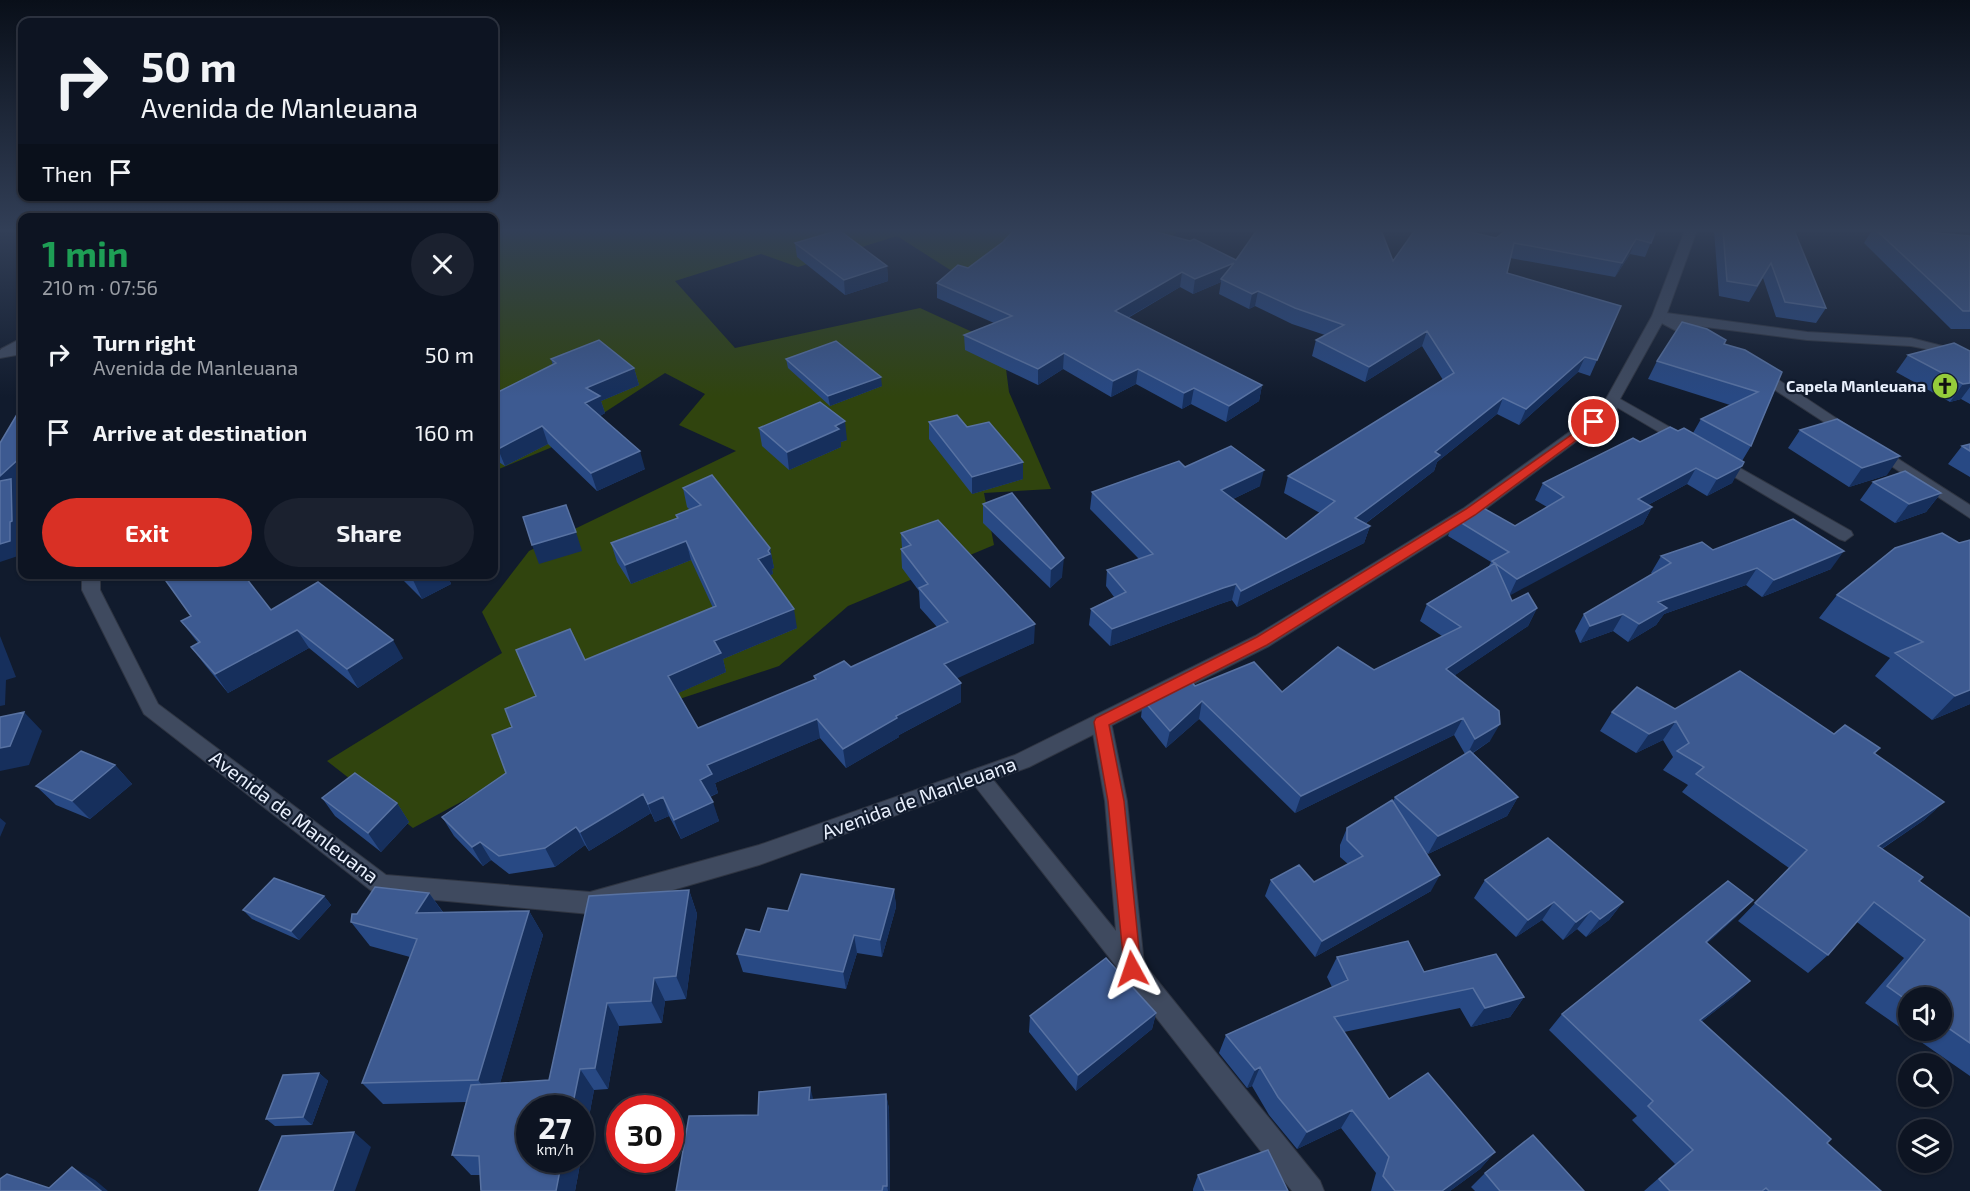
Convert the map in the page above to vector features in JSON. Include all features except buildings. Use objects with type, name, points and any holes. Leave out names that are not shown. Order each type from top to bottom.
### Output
[{"type":"street","name":"Avenida de Manleuana","points":[[91,579],[91,590],[151,709],[381,885],[590,903],[759,855],[1022,761],[1262,641],[1470,512],[1611,409],[1613,399],[1659,316],[1671,286]]},
{"type":"street","points":[[1659,316],[1711,346]]},
{"type":"street","points":[[1659,316],[1809,337],[1866,338],[1949,348],[1970,358]]},
{"type":"street","points":[[3,353],[18,344]]},
{"type":"street","points":[[3,353],[18,351]]},
{"type":"street","points":[[1742,363],[1970,513]]},
{"type":"street","points":[[1613,399],[1845,535]]},
{"type":"street","points":[[1101,722],[1116,801],[1132,969]]},
{"type":"street","points":[[979,777],[1310,1191]]},
{"type":"green space","points":[[498,286],[679,286],[735,348],[920,308],[1003,346],[1009,392],[1051,489],[984,493],[994,545],[848,606],[779,666],[604,724],[413,828],[327,761],[502,653],[482,612],[529,551],[736,451],[679,425],[705,394],[665,373],[550,448],[498,469]]},
{"type":"place","name":"Capela Manleuana","points":[[1945,386]]},
{"type":"route","points":[[1132,969],[1116,801],[1101,722],[1262,641],[1470,512],[1594,422]]}]
